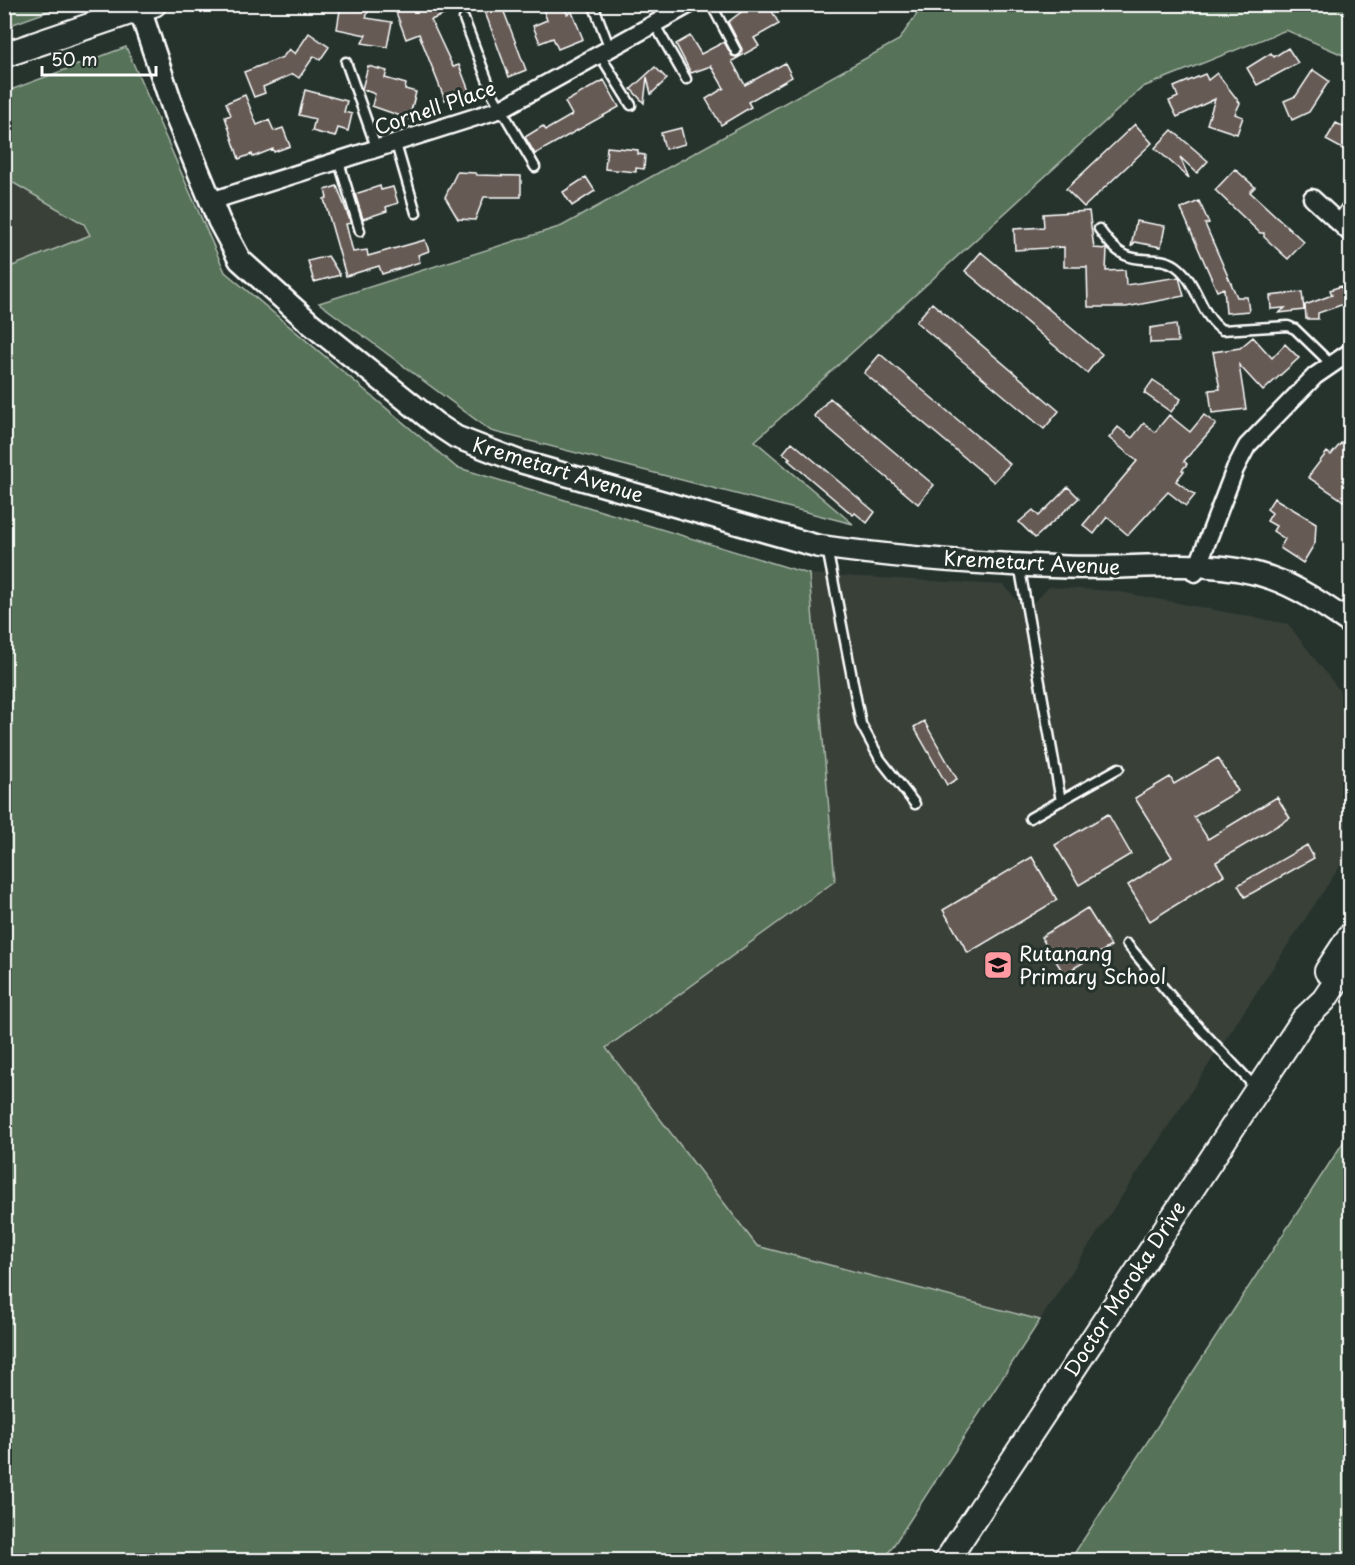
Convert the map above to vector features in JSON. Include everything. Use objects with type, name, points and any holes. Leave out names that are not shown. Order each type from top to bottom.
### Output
[{"type":"main road","points":[[4,55],[144,6]]},
{"type":"main road","name":"Doctor Moroka Drive","points":[[1305,1019],[1313,993],[1350,936]]},
{"type":"main road","name":"Doctor Moroka Drive","points":[[947,1560],[1305,1019],[1324,1000],[1350,961]]},
{"type":"street","name":"Cornell Place","points":[[211,201],[501,110],[655,25],[668,10],[690,4]]},
{"type":"street","name":"Kremetart Avenue","points":[[144,6],[175,114],[211,201],[240,260],[310,323],[456,437],[518,461],[827,548],[863,553],[1067,567],[1196,569],[1224,567],[1272,578],[1303,592],[1350,622]]},
{"type":"street","points":[[1312,198],[1345,229],[1350,209]]},
{"type":"street","points":[[1196,569],[1246,446],[1315,376],[1350,352]]},
{"type":"street","name":"Kremetart Avenue","points":[[1196,569],[1269,590],[1350,638]]},
{"type":"lane","points":[[593,4],[605,52],[631,105]]},
{"type":"lane","points":[[711,4],[736,51]]},
{"type":"lane","points":[[464,19],[501,110],[534,167]]},
{"type":"lane","points":[[655,25],[686,79]]},
{"type":"lane","points":[[346,62],[377,150]]},
{"type":"lane","points":[[396,144],[416,213]]},
{"type":"lane","points":[[339,162],[360,231]]},
{"type":"lane","points":[[1099,229],[1111,244],[1126,256],[1166,261],[1178,267],[1204,312],[1222,330],[1288,326],[1295,329],[1331,364]]},
{"type":"lane","points":[[827,548],[861,724],[880,759],[915,804]]},
{"type":"lane","points":[[1019,564],[1061,801]]},
{"type":"lane","points":[[1030,818],[1119,768]]},
{"type":"lane","points":[[1127,944],[1179,1006],[1258,1089]]},
{"type":"shaded area","points":[[5,178],[84,224],[91,235],[5,269]]},
{"type":"shaded area","name":"Rutanang Primary School","points":[[809,574],[1004,585],[1019,603],[1033,603],[1049,587],[1115,591],[1288,624],[1350,704],[1350,851],[1040,1320],[757,1246],[606,1048],[835,881]]},
{"type":"green space","points":[[5,4],[66,4],[66,5],[5,27]]},
{"type":"green space","points":[[923,5],[1350,5],[1350,58],[1286,30],[1143,87],[755,441],[853,524],[491,431],[319,303],[562,226],[899,40]]},
{"type":"green space","points":[[126,47],[225,272],[456,467],[809,574],[835,881],[606,1048],[757,1246],[1040,1320],[884,1560],[5,1560],[5,269],[90,235],[84,224],[5,178],[5,92]]},
{"type":"green space","points":[[1350,1132],[1350,1560],[1070,1560]]},
{"type":"building","points":[[341,4],[357,4],[356,9],[368,11],[366,18],[392,22],[387,47],[362,43],[366,35],[337,29]]},
{"type":"building","points":[[401,4],[470,4],[431,20],[453,67],[459,65],[469,91],[445,100],[419,34],[406,39],[394,7]]},
{"type":"building","points":[[482,4],[501,4],[526,70],[509,77]]},
{"type":"building","points":[[541,4],[564,4],[567,14],[572,12],[583,39],[558,49],[553,38],[540,43],[533,26],[547,20]]},
{"type":"building","points":[[752,4],[768,4],[779,24],[754,38],[759,46],[732,61],[745,85],[785,63],[792,77],[748,102],[751,107],[721,125],[706,99],[724,88],[711,66],[691,73],[676,44],[690,36],[701,54],[724,42],[732,56],[738,57],[742,49],[728,22]]},
{"type":"building","points":[[309,33],[329,47],[320,60],[314,56],[299,78],[293,74],[263,87],[265,93],[254,97],[244,72],[283,57],[289,49],[295,54]]},
{"type":"building","points":[[1288,48],[1298,63],[1257,85],[1247,68],[1271,53],[1274,57]]},
{"type":"building","points":[[368,66],[387,71],[385,78],[406,84],[405,89],[416,92],[409,119],[372,106],[375,94],[362,89]]},
{"type":"building","points":[[655,67],[667,79],[651,94],[647,77],[644,103],[631,89]]},
{"type":"building","points":[[1313,70],[1329,81],[1309,112],[1292,120],[1284,101],[1296,96]]},
{"type":"building","points":[[1217,73],[1240,103],[1235,114],[1243,117],[1237,134],[1207,124],[1215,99],[1177,117],[1169,101],[1178,97],[1174,87],[1205,74],[1208,80]]},
{"type":"building","points":[[604,80],[619,107],[535,154],[525,137],[543,126],[546,130],[572,115],[565,102]]},
{"type":"building","points":[[305,90],[347,101],[344,112],[352,114],[348,131],[338,128],[335,137],[312,131],[315,119],[299,115]]},
{"type":"building","points":[[245,95],[257,125],[269,120],[274,131],[283,128],[290,146],[274,152],[273,149],[253,157],[252,154],[239,159],[225,117],[231,115],[226,103]]},
{"type":"building","points":[[1336,123],[1350,130],[1350,153],[1326,140]]},
{"type":"building","points":[[1135,124],[1152,143],[1084,207],[1066,189]]},
{"type":"building","points":[[681,128],[685,144],[665,149],[661,133]]},
{"type":"building","points":[[1172,130],[1208,161],[1197,173],[1180,157],[1189,178],[1155,148]]},
{"type":"building","points":[[607,147],[638,150],[638,154],[645,155],[644,169],[636,168],[636,172],[605,169]]},
{"type":"building","points":[[1235,169],[1255,187],[1250,192],[1304,242],[1288,259],[1264,237],[1264,233],[1260,233],[1215,190]]},
{"type":"building","points":[[457,172],[521,176],[521,197],[484,197],[475,220],[458,219],[445,197]]},
{"type":"building","points":[[586,177],[595,191],[572,206],[563,192]]},
{"type":"building","points":[[337,186],[351,223],[346,224],[353,252],[367,250],[368,256],[425,240],[429,251],[418,255],[420,262],[382,274],[379,266],[346,276],[324,199],[327,198],[325,190]]},
{"type":"building","points":[[380,186],[381,190],[393,187],[398,203],[386,207],[387,211],[363,219],[355,194]]},
{"type":"building","points":[[1199,201],[1209,223],[1205,224],[1237,297],[1247,297],[1249,311],[1226,313],[1224,288],[1217,291],[1181,209]]},
{"type":"building","points":[[1089,211],[1094,248],[1107,249],[1106,271],[1125,270],[1126,285],[1179,277],[1184,296],[1126,307],[1088,307],[1087,267],[1064,267],[1064,247],[1015,250],[1014,229],[1044,227],[1043,214]]},
{"type":"building","points":[[1136,221],[1165,226],[1161,247],[1135,242],[1131,247]]},
{"type":"building","points":[[981,252],[1102,354],[1087,373],[965,271]]},
{"type":"building","points":[[328,256],[340,275],[314,282],[308,261]]},
{"type":"building","points":[[1341,286],[1347,303],[1318,313],[1318,319],[1306,319],[1305,305],[1332,295],[1330,290]]},
{"type":"building","points":[[1302,292],[1304,310],[1279,313],[1285,308],[1271,309],[1270,296]]},
{"type":"building","points":[[932,303],[1059,411],[1044,429],[916,322]]},
{"type":"building","points":[[1176,324],[1178,342],[1150,343],[1150,328]]},
{"type":"building","points":[[1253,337],[1272,358],[1285,344],[1299,358],[1263,391],[1239,365],[1246,409],[1212,413],[1209,390],[1220,389],[1213,352],[1240,348]]},
{"type":"building","points":[[880,354],[1010,464],[994,482],[864,373]]},
{"type":"building","points":[[1153,380],[1181,399],[1171,412],[1144,393]]},
{"type":"building","points":[[830,398],[934,485],[918,504],[814,416]]},
{"type":"building","points":[[1169,415],[1190,432],[1204,415],[1216,424],[1184,461],[1187,464],[1176,481],[1195,495],[1186,506],[1168,492],[1128,535],[1107,517],[1094,534],[1083,525],[1137,461],[1109,438],[1118,427],[1132,438],[1144,423],[1155,432]]},
{"type":"building","points":[[792,442],[875,512],[867,523],[855,513],[853,515],[788,460],[790,458],[783,453]]},
{"type":"building","points":[[1341,443],[1350,451],[1350,505],[1308,477],[1327,452],[1331,455]]},
{"type":"building","points":[[1068,487],[1079,498],[1035,538],[1019,522],[1033,510],[1039,516]]},
{"type":"building","points":[[1274,498],[1316,523],[1315,543],[1303,563],[1280,548],[1285,539],[1273,531],[1276,526],[1267,521],[1272,513],[1267,509]]},
{"type":"building","points":[[924,721],[957,779],[947,785],[914,727]]},
{"type":"building","points":[[1218,758],[1238,791],[1194,817],[1208,839],[1277,797],[1290,818],[1216,862],[1224,875],[1150,921],[1128,885],[1172,857],[1135,798],[1170,777],[1174,784]]},
{"type":"building","points":[[1108,814],[1131,854],[1079,885],[1055,845]]},
{"type":"building","points":[[1307,845],[1314,858],[1245,897],[1238,885]]},
{"type":"building","points":[[1032,857],[1057,900],[968,953],[943,910]]},
{"type":"building","points":[[1087,908],[1111,946],[1064,974],[1041,937]]},
{"type":"place","name":"Rutanang Primary School","points":[[998,965]]}]
